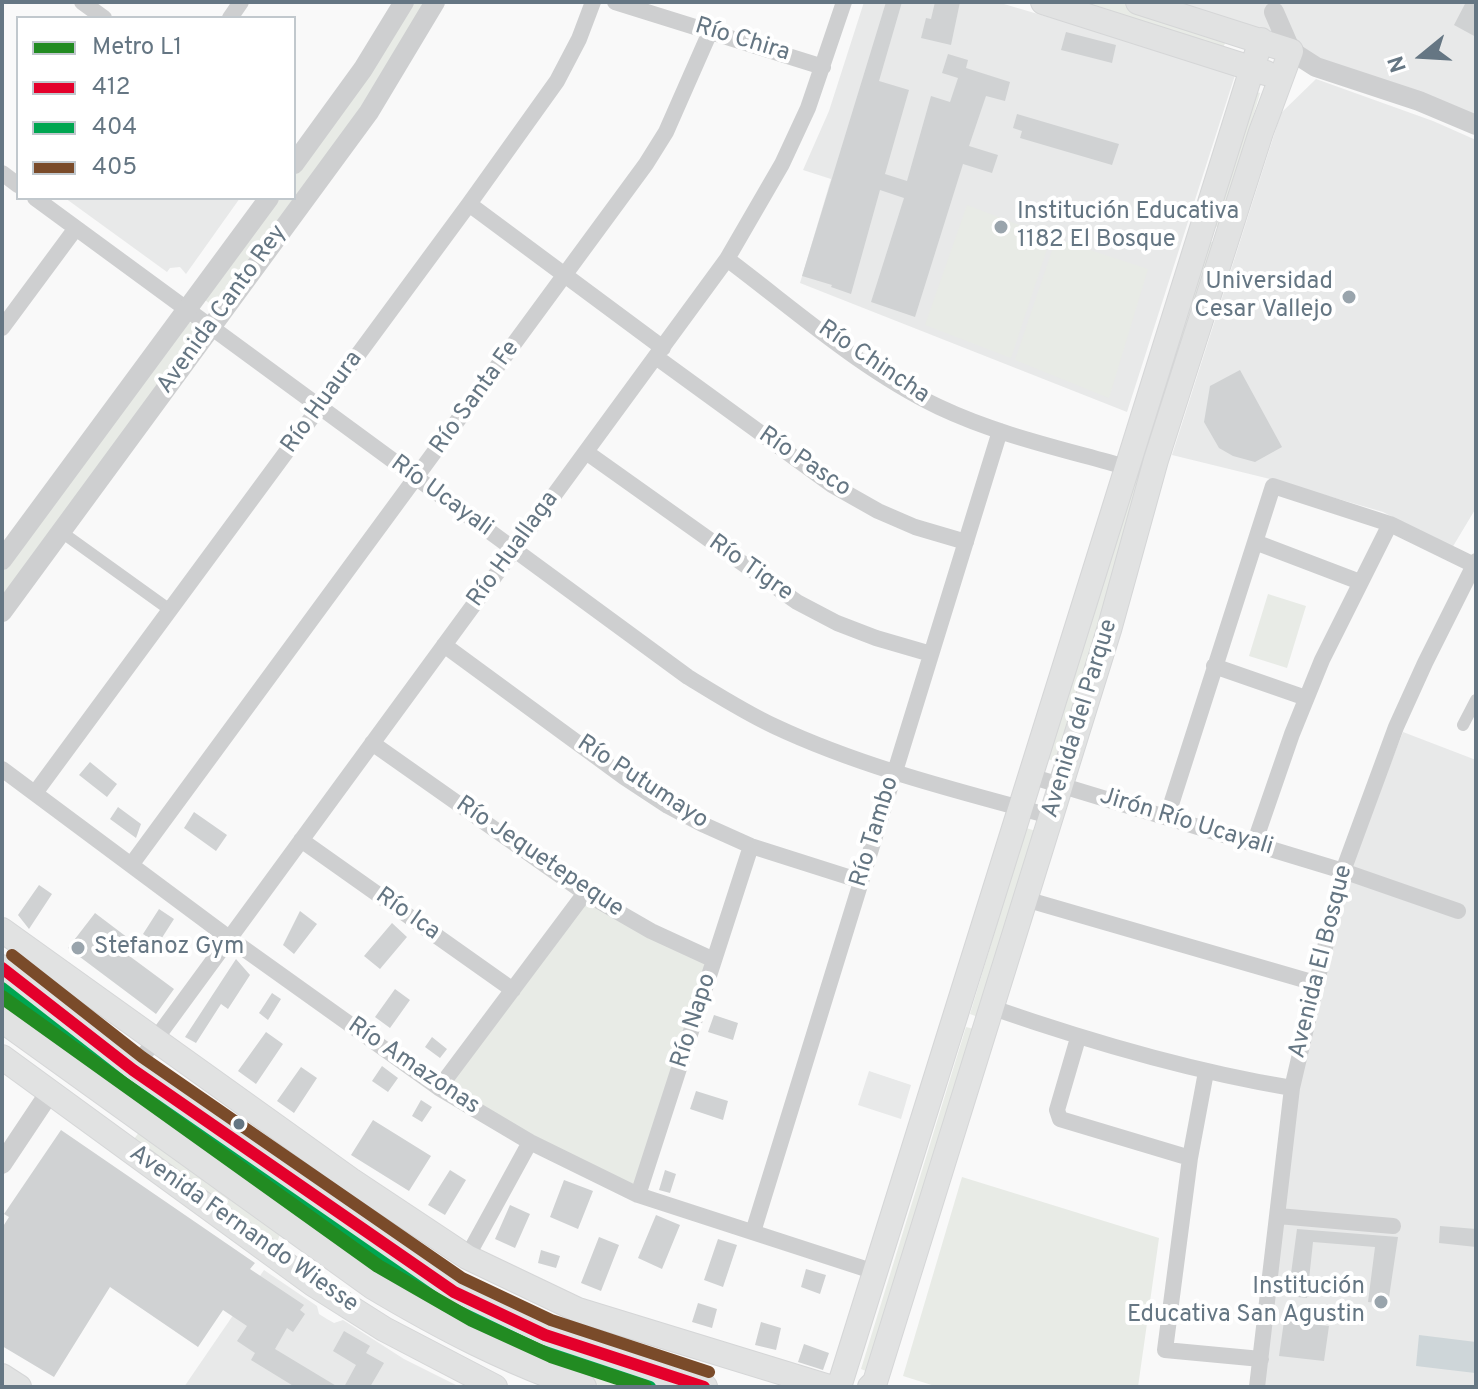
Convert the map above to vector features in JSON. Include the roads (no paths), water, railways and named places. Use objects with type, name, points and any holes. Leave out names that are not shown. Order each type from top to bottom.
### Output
[{"type":"main road","points":[[1043,2],[1282,78]]},
{"type":"main road","points":[[1138,2],[1291,51]]},
{"type":"main road","points":[[1251,67],[1261,40]]},
{"type":"main road","name":"Avenida del Parque","points":[[870,1387],[875,1382],[993,1008],[1109,630],[1156,460],[1261,132],[1291,51]]},
{"type":"main road","name":"Avenida del Parque","points":[[839,1387],[1251,67]]},
{"type":"main road","points":[[1200,228],[1227,237]]},
{"type":"main road","points":[[2,930],[351,1180],[467,1257],[578,1310],[829,1387]]},
{"type":"main road","points":[[2,968],[133,1070],[391,1250],[492,1314],[581,1348],[704,1387]]},
{"type":"main road","name":"Avenida Fernando Wiesse","points":[[2,1019],[373,1286],[437,1325],[479,1346],[583,1387]]},
{"type":"main road","name":"Avenida Fernando Wiesse","points":[[2,1057],[313,1284],[384,1329],[495,1387]]},
{"type":"main road","points":[[2,1376],[19,1387]]},
{"type":"street","points":[[296,158],[363,69],[404,2]]},
{"type":"street","name":"Avenida Canto Rey","points":[[2,612],[369,112],[435,2]]},
{"type":"street","name":"Río Huaura","points":[[35,793],[557,81],[579,39],[593,2]]},
{"type":"street","name":"Río Chira","points":[[615,2],[823,67]]},
{"type":"street","name":"Río Huallaga","points":[[133,1070],[727,259],[782,164],[808,108],[844,2]]},
{"type":"street","points":[[86,3],[102,16]]},
{"type":"street","points":[[1261,40],[1275,7]]},
{"type":"street","points":[[1275,7],[1291,51],[1316,67],[1419,101],[1476,125]]},
{"type":"street","name":"Río Santa Fe","points":[[131,865],[566,276],[666,132],[710,32]]},
{"type":"street","points":[[1282,78],[1316,67]]},
{"type":"street","name":"Río Ucayali","points":[[38,200],[513,550],[688,677],[729,703],[818,744],[895,771],[1050,816]]},
{"type":"street","name":"Avenida Canto Rey","points":[[2,560],[268,200]]},
{"type":"street","name":"Río Pasco","points":[[469,204],[566,276],[832,485],[878,511],[915,527],[966,542]]},
{"type":"street","points":[[2,328],[76,228]]},
{"type":"street","name":"Río Chincha","points":[[727,259],[897,383],[939,407],[1000,431],[1126,467]]},
{"type":"street","name":"Río Tambo","points":[[753,1232],[1000,431]]},
{"type":"street","name":"Río Tigre","points":[[586,452],[797,602],[837,623],[931,654]]},
{"type":"street","points":[[1167,817],[1273,486],[1390,524],[1475,564]]},
{"type":"street","points":[[1254,844],[1322,660],[1390,524]]},
{"type":"street","points":[[67,536],[170,610]]},
{"type":"street","points":[[1255,542],[1360,582]]},
{"type":"street","name":"Avenida El Bosque","points":[[1257,1387],[1292,1088],[1343,871],[1396,727],[1475,564]]},
{"type":"street","name":"Río Putumayo","points":[[444,645],[657,798],[702,824],[751,846],[861,881]]},
{"type":"street","points":[[1214,666],[1306,698]]},
{"type":"street","points":[[1463,725],[1476,700]]},
{"type":"street","name":"Río Jequetepeque","points":[[372,743],[585,893],[651,931],[714,960]]},
{"type":"street","name":"Río Amazonas","points":[[2,769],[229,938],[439,1088],[530,1142],[638,1195],[875,1272]]},
{"type":"street","name":"Jirón Río Ucayali","points":[[1030,776],[1343,871],[1458,911]]},
{"type":"street","name":"Río Ica","points":[[301,840],[513,990]]},
{"type":"street","name":"Río Napo","points":[[638,1195],[751,846]]},
{"type":"street","points":[[439,1088],[585,893]]},
{"type":"street","points":[[1025,899],[1315,983]]},
{"type":"street","points":[[993,1008],[1078,1038],[1206,1072],[1292,1088]]},
{"type":"street","points":[[1078,1038],[1057,1110],[1060,1119],[1190,1158]]},
{"type":"street","points":[[1206,1072],[1190,1158],[1165,1350],[1261,1359]]},
{"type":"street","points":[[2,1164],[50,1092]]},
{"type":"street","points":[[467,1257],[530,1142]]},
{"type":"street","points":[[1278,1216],[1393,1226]]},
{"type":"metro line","name":"L1","points":[[2,997],[378,1266],[472,1320],[551,1356],[645,1387]]},
{"type":"place","name":"Institución Educativa 1182 El Bosque","points":[[1001,227]]},
{"type":"place","name":"Universidad Cesar Vallejo","points":[[1349,297]]},
{"type":"place","name":"Stefanoz Gym","points":[[78,948]]},
{"type":"place","name":"Institución Educativa San Agustin","points":[[1381,1302]]}]
